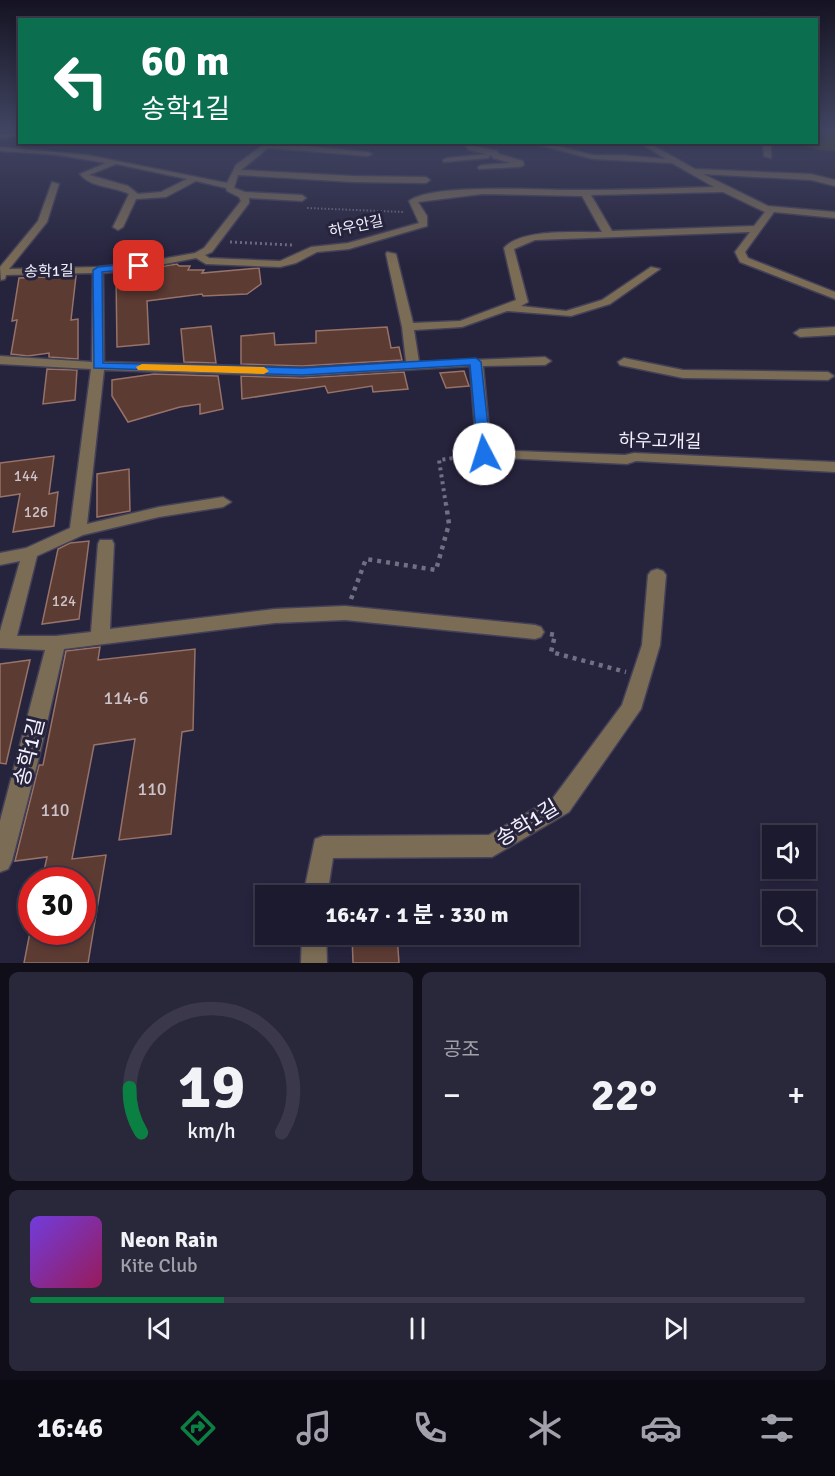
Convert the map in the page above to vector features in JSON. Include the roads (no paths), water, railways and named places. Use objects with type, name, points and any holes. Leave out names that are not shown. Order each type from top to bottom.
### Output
[{"type":"street","points":[[85,175],[88,178],[125,188],[134,193],[118,227]]},
{"type":"street","points":[[182,175],[230,186],[230,189],[243,195],[301,203]]},
{"type":"street","points":[[230,186],[234,175]]},
{"type":"street","points":[[285,175],[426,180]]},
{"type":"street","points":[[700,175],[768,209],[835,215]]},
{"type":"street","points":[[770,175],[811,177],[835,183]]},
{"type":"street","points":[[133,197],[163,195],[196,178]]},
{"type":"street","name":"송학1길","points":[[0,275],[42,222],[55,184]]},
{"type":"street","points":[[608,233],[585,193],[724,189]]},
{"type":"street","name":"하우안길","points":[[198,255],[206,261],[215,262],[280,264],[292,261],[315,249],[349,246],[424,224],[413,201],[444,194],[482,191],[585,193]]},
{"type":"street","points":[[198,255],[208,250],[246,201],[243,195]]},
{"type":"street","points":[[768,209],[770,210],[758,229],[740,252],[744,260],[835,296]]},
{"type":"street","points":[[408,327],[462,324],[522,302],[510,248],[513,244],[534,237],[758,229]]},
{"type":"street","points":[[391,254],[408,327],[413,365]]},
{"type":"street","name":"송학1길","points":[[0,275],[139,266],[198,255]]},
{"type":"street","points":[[505,308],[567,314],[606,302],[655,269]]},
{"type":"street","name":"송학1길","points":[[78,531],[98,366],[98,270]]},
{"type":"street","points":[[800,333],[835,331]]},
{"type":"street","points":[[0,360],[98,366],[302,372],[476,362],[545,361]]},
{"type":"street","name":"하우고개길","points":[[476,362],[484,454],[627,460],[634,457],[835,467]]},
{"type":"street","points":[[624,362],[683,374],[831,376],[835,389]]},
{"type":"street","points":[[0,559],[30,553],[78,531],[159,512],[223,502]]},
{"type":"street","points":[[100,638],[106,544]]},
{"type":"street","points":[[30,553],[6,643],[56,643],[275,616],[345,613],[543,633]]},
{"type":"street","name":"송학1길","points":[[317,885],[323,846],[492,846],[561,805],[631,709],[651,645],[657,575]]},
{"type":"street","name":"송학1길","points":[[0,861],[30,753],[56,643]]},
{"type":"street","points":[[314,945],[314,963]]}]
